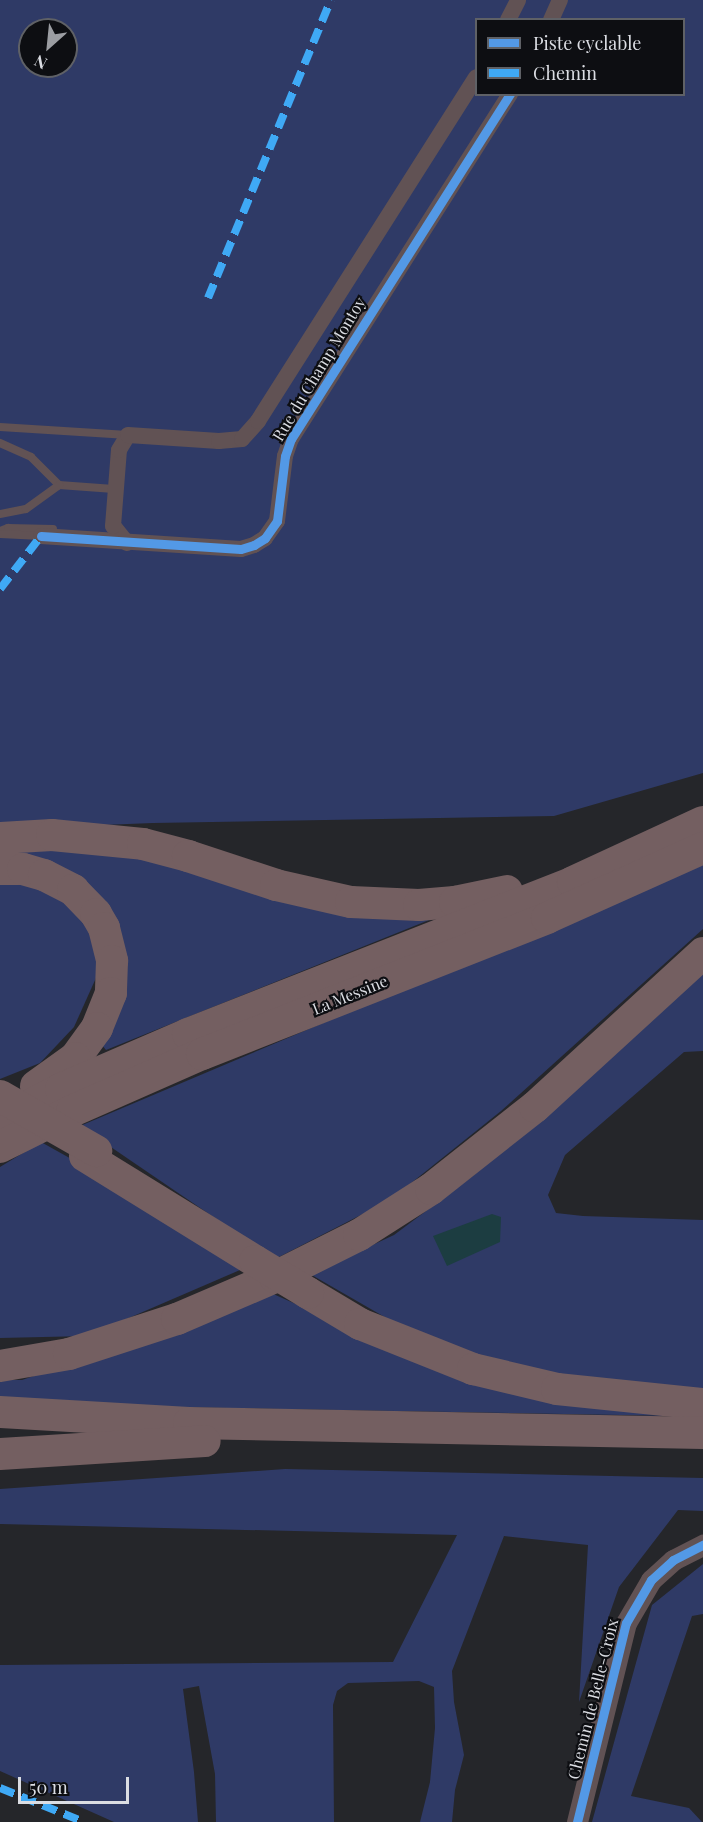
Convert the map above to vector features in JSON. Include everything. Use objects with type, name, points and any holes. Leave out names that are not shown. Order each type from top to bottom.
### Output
[{"type":"highway","name":"La Messine","points":[[0,1121],[62,1089],[188,1034],[573,882],[703,822]]},
{"type":"highway","points":[[0,838],[52,835],[143,844],[276,885],[351,902],[419,905],[455,902],[526,886],[573,882]]},
{"type":"highway","name":"La Messine","points":[[0,1147],[72,1111],[191,1059],[547,918],[703,848]]},
{"type":"highway","points":[[0,869],[23,869],[58,880],[85,901],[104,928],[110,946],[113,976],[106,1010],[86,1045],[45,1081],[0,1110]]},
{"type":"highway","points":[[0,1366],[69,1354],[155,1327],[275,1277],[359,1235],[431,1189],[535,1107],[703,953]]},
{"type":"highway","points":[[0,1096],[176,1211],[360,1324],[473,1369],[557,1389],[703,1404]]},
{"type":"highway","points":[[0,1110],[90,1153]]},
{"type":"highway","points":[[0,1412],[189,1423],[703,1433]]},
{"type":"highway","points":[[0,1454],[311,1437],[358,1426]]},
{"type":"street","points":[[509,18],[518,0]]},
{"type":"street","points":[[552,18],[560,0]]},
{"type":"street","name":"Rue du Champ Montoy","points":[[128,435],[219,441],[242,439],[258,421],[475,80]]},
{"type":"street","name":"Rue du Champ Montoy","points":[[42,536],[241,549],[254,546],[271,532],[277,521],[285,456],[291,439],[509,96]]},
{"type":"street","points":[[127,543],[113,526],[114,489],[119,450],[128,435]]},
{"type":"street","name":"Chemin de Belle-Croix","points":[[578,1822],[626,1623],[651,1580],[674,1560],[703,1545]]},
{"type":"lane","points":[[0,427],[128,435]]},
{"type":"lane","points":[[0,442],[31,457],[59,485]]},
{"type":"lane","points":[[0,514],[26,509],[59,485],[114,489]]},
{"type":"lane","points":[[0,533],[8,528],[37,527],[57,530],[76,538]]},
{"type":"lane","points":[[0,533],[42,536]]},
{"type":"shaded area","points":[[0,0],[703,0],[703,773],[554,816],[153,823],[0,829]]},
{"type":"shaded area","points":[[64,845],[449,912],[106,1050],[97,1039],[111,923],[9,859],[0,849]]},
{"type":"shaded area","points":[[703,862],[703,929],[501,1111],[390,1200],[275,1259],[80,1126]]},
{"type":"shaded area","points":[[0,880],[46,886],[88,922],[100,969],[74,1027],[40,1063],[0,1079]]},
{"type":"shaded area","points":[[703,969],[703,1051],[684,1052],[565,1155],[548,1195],[556,1213],[703,1220],[703,1394],[663,1393],[535,1370],[467,1353],[402,1327],[310,1274],[394,1235],[474,1175]]},
{"type":"shaded area","points":[[41,1142],[109,1180],[240,1270],[87,1336],[0,1338],[0,1167]]},
{"type":"shaded area","points":[[492,1214],[501,1217],[500,1242],[447,1266],[433,1236]]},
{"type":"shaded area","points":[[271,1293],[422,1360],[677,1416],[61,1405],[0,1400],[0,1380],[22,1380]]},
{"type":"shaded area","points":[[285,1469],[703,1478],[703,1511],[678,1510],[619,1587],[579,1702],[588,1545],[504,1536],[452,1671],[454,1702],[464,1755],[455,1790],[452,1822],[420,1822],[430,1782],[435,1728],[434,1687],[419,1681],[348,1683],[337,1691],[333,1705],[334,1822],[216,1822],[215,1774],[199,1686],[183,1689],[198,1822],[114,1822],[0,1771],[0,1665],[393,1662],[457,1535],[0,1524],[0,1489]]},
{"type":"shaded area","points":[[703,1564],[703,1614],[692,1616],[631,1796],[689,1808],[702,1822],[592,1822],[652,1605]]},
{"type":"marked path","points":[[208,298],[331,0]]},
{"type":"marked path","points":[[0,589],[41,536]]},
{"type":"marked path","points":[[0,1788],[84,1822]]},
{"type":"cycle path","points":[[41,536],[241,549],[265,538],[277,521],[285,456],[291,439],[509,96]]},
{"type":"cycle path","points":[[577,1822],[626,1623],[651,1580],[673,1560],[703,1545]]}]
